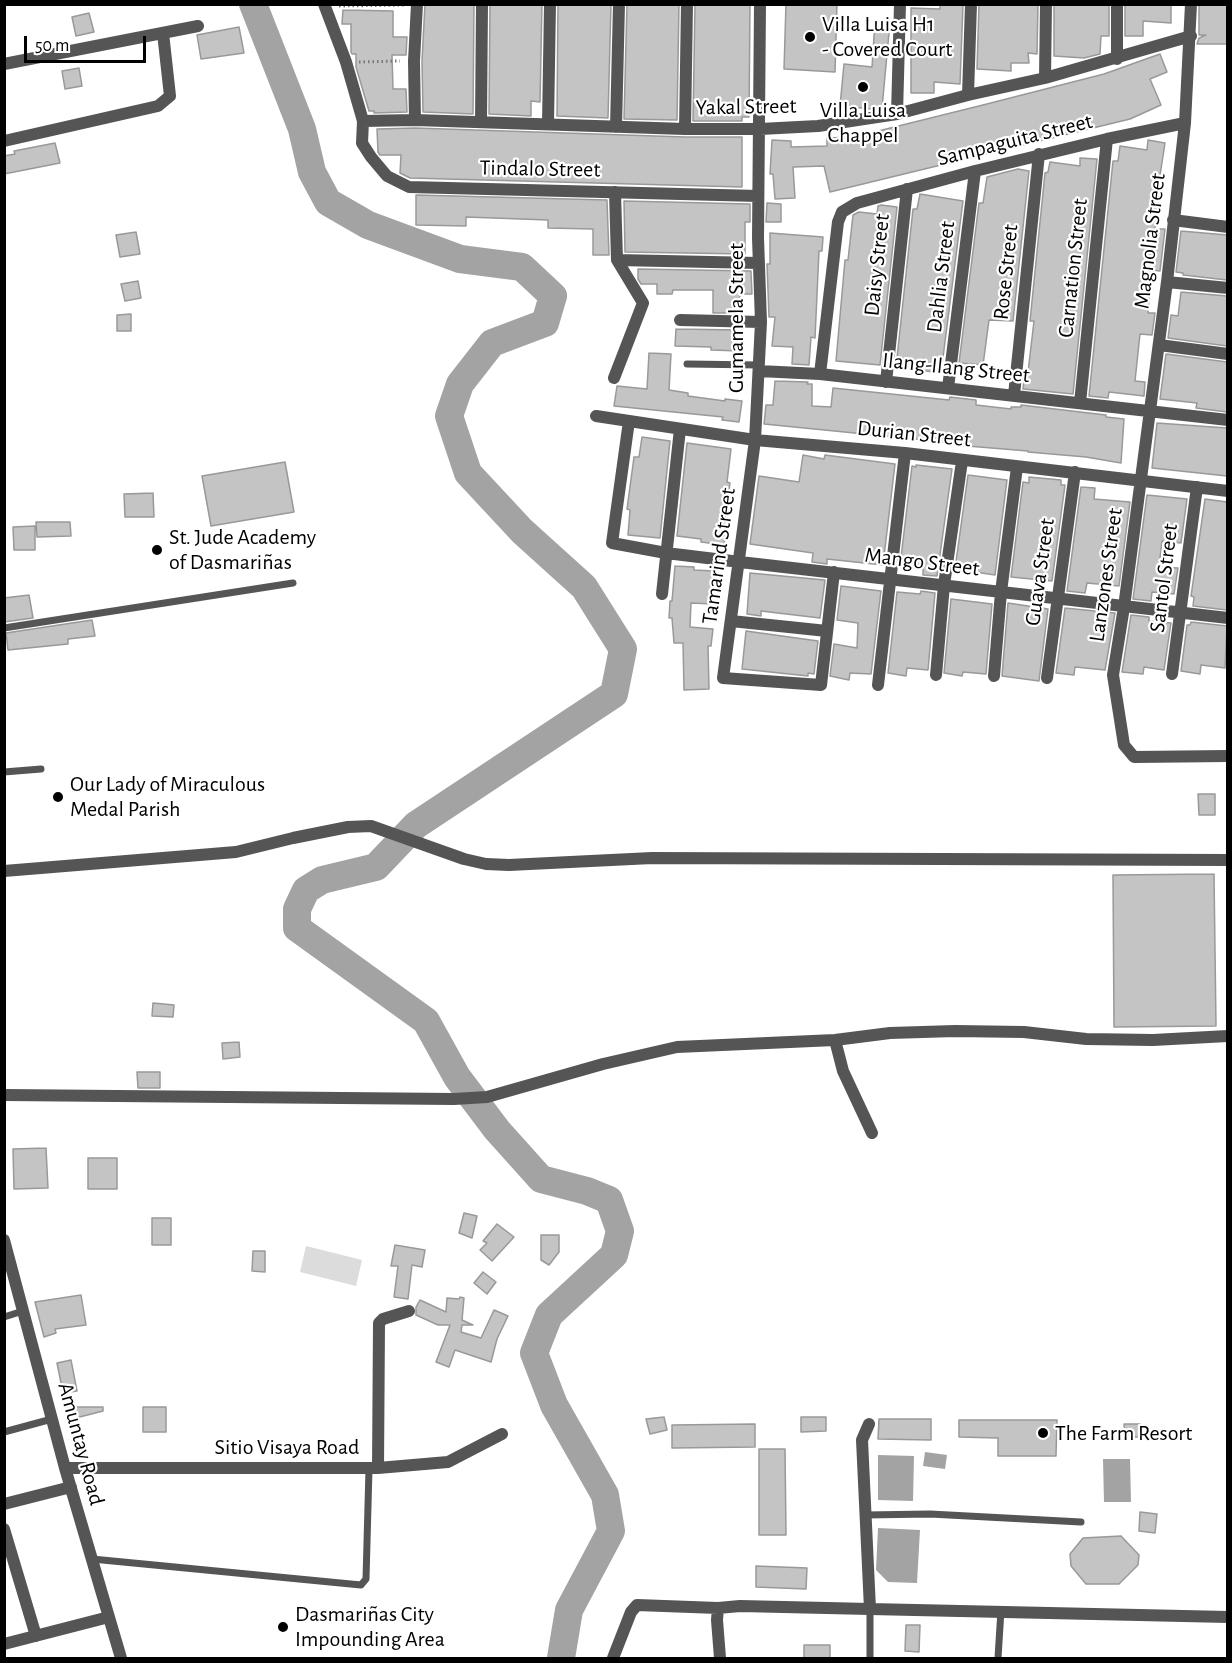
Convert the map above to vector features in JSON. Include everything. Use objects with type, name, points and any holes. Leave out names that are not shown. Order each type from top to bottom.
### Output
[{"type":"street","points":[[481,122],[482,4]]},
{"type":"street","points":[[548,124],[550,4]]},
{"type":"street","points":[[616,127],[619,4]]},
{"type":"street","points":[[685,129],[687,4]]},
{"type":"street","name":"Gumamela Street","points":[[755,440],[761,322],[758,263],[760,4]]},
{"type":"street","points":[[897,114],[900,4]]},
{"type":"street","points":[[968,95],[971,4]]},
{"type":"street","points":[[1045,78],[1046,4]]},
{"type":"street","points":[[1117,4],[1117,59]]},
{"type":"street","name":"Magnolia Street","points":[[1140,481],[1167,282],[1185,123],[1191,4]]},
{"type":"street","name":"Tindalo Street","points":[[325,5],[346,62],[363,121],[362,143],[370,158],[387,176],[409,187],[758,196]]},
{"type":"street","points":[[415,120],[414,61],[417,5]]},
{"type":"street","points":[[4,64],[198,26]]},
{"type":"street","points":[[4,141],[158,106],[170,96],[163,33]]},
{"type":"street","name":"Yakal Street","points":[[363,121],[415,120],[685,129],[818,126],[897,114],[1117,59],[1191,36]]},
{"type":"street","name":"Sampaguita Street","points":[[820,374],[838,222],[842,212],[857,203],[1039,154],[1185,123]]},
{"type":"street","name":"Carnation Street","points":[[1080,403],[1107,138]]},
{"type":"street","name":"Rose Street","points":[[1014,395],[1039,154]]},
{"type":"street","name":"Dahlia Street","points":[[948,388],[975,171]]},
{"type":"street","name":"Daisy Street","points":[[886,382],[907,189]]},
{"type":"street","points":[[614,378],[643,303],[617,260],[615,192]]},
{"type":"street","points":[[1173,220],[1227,227]]},
{"type":"street","points":[[617,260],[758,263]]},
{"type":"street","points":[[1167,282],[1227,288]]},
{"type":"street","points":[[681,320],[761,322]]},
{"type":"street","points":[[1159,345],[1227,354]]},
{"type":"street","name":"Ilang-Ilang Street","points":[[759,368],[1227,420]]},
{"type":"street","name":"Durian Street","points":[[596,416],[755,440],[905,453],[1227,490]]},
{"type":"street","name":"Mango Street","points":[[629,421],[612,543],[666,553],[1227,618]]},
{"type":"street","points":[[662,594],[680,429]]},
{"type":"street","name":"Tamarind Street","points":[[755,440],[723,678],[821,685],[827,631]]},
{"type":"street","points":[[878,685],[905,453]]},
{"type":"street","points":[[936,675],[944,585],[962,460]]},
{"type":"street","points":[[994,676],[1001,592],[1017,467]]},
{"type":"street","name":"Guava Street","points":[[1047,678],[1075,472]]},
{"type":"street","name":"Lanzones Street","points":[[1140,481],[1113,675],[1124,745],[1134,757],[1227,756]]},
{"type":"street","name":"Santol Street","points":[[1172,674],[1197,487]]},
{"type":"street","points":[[731,621],[827,631],[834,573]]},
{"type":"street","points":[[4,871],[236,852],[301,836],[348,827],[371,826],[464,859],[486,864],[509,865],[652,858],[1227,860]]},
{"type":"street","points":[[4,1095],[454,1099],[487,1097],[603,1064],[677,1047],[835,1040],[890,1033],[955,1031],[1024,1032],[1086,1039],[1153,1040],[1227,1036]]},
{"type":"street","points":[[835,1040],[843,1071],[872,1133]]},
{"type":"street","name":"Amuntay Road","points":[[4,1240],[70,1486],[121,1659]]},
{"type":"street","points":[[373,1468],[379,1323],[383,1319],[409,1311]]},
{"type":"street","points":[[868,1424],[862,1440],[870,1609]]},
{"type":"street","name":"Sitio Visaya Road","points":[[65,1468],[373,1468],[448,1462],[502,1434]]},
{"type":"street","points":[[4,1504],[70,1486]]},
{"type":"street","points":[[4,1529],[36,1636]]},
{"type":"street","points":[[613,1659],[631,1612],[637,1605],[1227,1617]]},
{"type":"street","points":[[718,1608],[720,1659]]},
{"type":"street","points":[[4,1644],[109,1617]]},
{"type":"lane","points":[[687,364],[759,368]]},
{"type":"lane","points":[[4,628],[293,583]]},
{"type":"lane","points":[[4,772],[42,769]]},
{"type":"lane","points":[[4,1317],[23,1311]]},
{"type":"lane","points":[[4,1432],[52,1419]]},
{"type":"lane","points":[[92,1560],[361,1585],[366,1579],[373,1468]]},
{"type":"lane","points":[[865,1515],[930,1514],[1081,1522]]},
{"type":"lane","points":[[870,1609],[870,1659]]},
{"type":"lane","points":[[998,1659],[1001,1611]]},
{"type":"path","points":[[325,5],[417,5]]},
{"type":"path","points":[[346,62],[414,61]]},
{"type":"shaded area","points":[[306,1246],[362,1260],[356,1286],[300,1272]]},
{"type":"shaded area","points":[[925,1452],[947,1455],[945,1469],[923,1466]]},
{"type":"shaded area","points":[[878,1455],[914,1456],[913,1501],[878,1500]]},
{"type":"shaded area","points":[[1103,1459],[1130,1459],[1131,1502],[1104,1502]]},
{"type":"shaded area","points":[[878,1528],[920,1530],[917,1583],[888,1582],[876,1570]]},
{"type":"building","points":[[425,4],[474,4],[473,114],[423,112],[422,61]]},
{"type":"building","points":[[490,4],[542,4],[540,102],[531,101],[531,116],[489,114]]},
{"type":"building","points":[[558,4],[611,4],[608,118],[557,116]]},
{"type":"building","points":[[627,4],[679,4],[677,120],[624,119]]},
{"type":"building","points":[[695,4],[750,4],[749,117],[742,117],[742,121],[693,121]]},
{"type":"building","name":"Villa Luisa H1 - Covered Court","points":[[786,4],[837,4],[835,72],[784,69]]},
{"type":"building","points":[[940,4],[963,5],[960,84],[934,82],[934,93],[911,93],[911,8],[940,9]]},
{"type":"building","points":[[1038,4],[1037,54],[1028,53],[1029,63],[1011,63],[1011,71],[977,69],[979,5]]},
{"type":"building","points":[[1054,4],[1109,4],[1109,36],[1101,36],[1100,54],[1084,58],[1054,56]]},
{"type":"building","points":[[1125,4],[1171,4],[1171,23],[1143,21],[1143,36],[1125,36]]},
{"type":"building","points":[[1199,4],[1227,4],[1227,44],[1197,44],[1199,38],[1206,35],[1199,35]]},
{"type":"building","points":[[343,10],[393,11],[393,37],[407,37],[406,55],[392,55],[393,89],[406,89],[407,112],[374,113],[374,111],[369,111],[356,67],[356,54],[351,52],[351,24],[342,24]]},
{"type":"building","points":[[89,13],[94,32],[76,36],[72,17]]},
{"type":"building","name":"Villa Luisa Chappel","points":[[875,21],[890,22],[882,108],[840,106],[844,64],[872,67]]},
{"type":"building","points":[[239,27],[244,53],[201,59],[197,35]]},
{"type":"building","points":[[1160,54],[1167,72],[1150,79],[1161,105],[1130,119],[830,192],[824,166],[793,167],[795,198],[775,199],[773,174],[770,174],[772,140],[791,141],[791,147],[827,146],[827,138],[854,137],[979,106],[1104,74]]},
{"type":"building","points":[[79,68],[82,86],[65,89],[62,71]]},
{"type":"building","points":[[415,128],[742,137],[742,187],[410,178],[400,173],[401,155],[380,155],[377,129]]},
{"type":"building","points":[[1148,140],[1165,143],[1157,195],[1159,196],[1155,229],[1165,229],[1160,271],[1151,270],[1148,313],[1155,313],[1152,335],[1140,334],[1135,381],[1145,382],[1144,396],[1109,392],[1108,398],[1089,396],[1113,161],[1118,161],[1120,146],[1147,150]]},
{"type":"building","points":[[55,143],[60,163],[4,174],[4,156],[15,154],[14,151]]},
{"type":"building","points":[[1080,158],[1097,159],[1073,394],[1023,389],[1025,371],[1028,372],[1034,321],[1030,321],[1045,173],[1048,172],[1050,162],[1080,166]]},
{"type":"building","points":[[1018,169],[1029,171],[1013,321],[989,320],[983,365],[959,363],[979,203],[983,203],[987,177]]},
{"type":"building","points":[[920,194],[963,201],[941,373],[896,367],[913,209],[917,209]]},
{"type":"building","points":[[416,195],[607,200],[609,255],[593,255],[593,229],[548,228],[548,220],[466,217],[466,226],[416,225]]},
{"type":"building","points":[[624,201],[750,204],[750,222],[745,222],[745,254],[625,252]]},
{"type":"building","points":[[767,203],[781,204],[781,222],[766,222]]},
{"type":"building","points":[[878,206],[897,207],[880,365],[836,361],[845,260],[848,260],[853,215],[859,212],[877,214]]},
{"type":"building","points":[[1181,231],[1227,235],[1227,280],[1183,275],[1183,273],[1176,272]]},
{"type":"building","points":[[136,232],[140,254],[120,257],[116,235]]},
{"type":"building","points":[[770,233],[823,237],[822,251],[819,251],[815,338],[811,337],[809,365],[792,364],[793,347],[772,346],[775,317],[769,317],[767,264],[770,264]]},
{"type":"building","points":[[638,269],[751,271],[752,294],[740,294],[739,313],[713,313],[713,290],[673,290],[672,294],[657,294],[657,284],[641,284],[638,279]]},
{"type":"building","points":[[138,281],[141,298],[125,301],[121,284]]},
{"type":"building","points":[[1181,292],[1227,296],[1227,346],[1168,338],[1171,315],[1178,316]]},
{"type":"building","points":[[131,314],[131,331],[117,331],[117,315]]},
{"type":"building","points":[[676,329],[739,330],[740,351],[675,346]]},
{"type":"building","points":[[649,353],[671,354],[669,390],[688,393],[688,396],[742,401],[739,422],[722,420],[723,417],[614,406],[617,386],[647,389]]},
{"type":"building","points":[[1166,354],[1227,362],[1227,412],[1196,408],[1197,403],[1160,399]]},
{"type":"building","points":[[775,381],[812,384],[812,406],[831,407],[833,388],[949,400],[950,397],[976,400],[976,405],[1011,409],[1011,407],[1021,407],[1021,405],[1124,419],[1121,463],[1086,457],[764,424],[766,405],[773,405]]},
{"type":"building","points":[[1157,423],[1227,428],[1227,476],[1152,468]]},
{"type":"building","points":[[642,437],[670,441],[660,538],[628,535],[630,510],[627,509],[634,457],[639,457]]},
{"type":"building","points":[[687,443],[731,449],[724,545],[677,536]]},
{"type":"building","points":[[803,455],[824,459],[825,455],[895,464],[883,565],[827,559],[827,564],[812,562],[813,553],[750,544],[759,476],[799,482]]},
{"type":"building","points":[[285,462],[294,512],[211,526],[202,476]]},
{"type":"building","points":[[916,465],[952,469],[937,576],[923,575],[923,569],[900,566],[912,466],[916,467]]},
{"type":"building","points":[[968,475],[1007,480],[995,575],[955,569]]},
{"type":"building","points":[[1029,477],[1061,480],[1061,485],[1065,485],[1052,581],[1011,577],[1023,482],[1029,483]]},
{"type":"building","points":[[1081,487],[1095,488],[1094,499],[1130,502],[1119,586],[1087,583],[1085,593],[1067,591]]},
{"type":"building","points":[[153,493],[154,517],[125,517],[124,494]]},
{"type":"building","points":[[1147,495],[1187,499],[1181,543],[1162,541],[1159,567],[1178,568],[1174,594],[1152,592],[1151,601],[1133,599]]},
{"type":"building","points":[[1205,499],[1227,502],[1227,610],[1193,606],[1194,597],[1191,596]]},
{"type":"building","points":[[36,522],[70,522],[71,536],[37,537]]},
{"type":"building","points":[[35,526],[35,550],[14,550],[13,527]]},
{"type":"building","points":[[675,566],[715,571],[713,604],[691,603],[690,627],[713,629],[711,646],[708,646],[709,689],[684,690],[683,643],[674,643],[672,618],[669,618]]},
{"type":"building","points":[[750,573],[825,580],[820,618],[761,611],[761,616],[747,614]]},
{"type":"building","points":[[841,586],[881,591],[871,674],[850,673],[849,680],[830,676],[834,644],[857,648],[858,623],[837,620]]},
{"type":"building","points":[[921,591],[935,593],[928,670],[907,668],[906,676],[888,673],[897,592],[920,594]]},
{"type":"building","points":[[29,595],[33,618],[4,622],[4,598]]},
{"type":"building","points":[[951,599],[992,604],[986,674],[963,672],[962,676],[944,673]]},
{"type":"building","points":[[1008,603],[1048,609],[1039,681],[1002,676]]},
{"type":"building","points":[[1065,608],[1115,613],[1105,670],[1075,667],[1074,675],[1056,673]]},
{"type":"building","points":[[1131,615],[1149,617],[1149,621],[1171,623],[1164,670],[1144,667],[1143,674],[1122,672]]},
{"type":"building","points":[[92,620],[95,636],[68,639],[68,644],[8,650],[6,633]]},
{"type":"building","points":[[1191,622],[1227,626],[1225,668],[1201,665],[1200,674],[1181,671],[1187,625]]},
{"type":"building","points":[[746,631],[818,641],[814,674],[808,673],[808,676],[742,669]]},
{"type":"building","points":[[1198,794],[1215,794],[1215,815],[1199,815]]},
{"type":"building","points":[[1214,874],[1216,1026],[1114,1027],[1113,875]]},
{"type":"building","points":[[153,1003],[174,1005],[173,1017],[152,1016]]},
{"type":"building","points":[[239,1042],[240,1057],[223,1059],[222,1043]]},
{"type":"building","points":[[137,1072],[160,1072],[160,1088],[138,1088]]},
{"type":"building","points":[[46,1148],[48,1188],[14,1189],[13,1149]]},
{"type":"building","points":[[88,1158],[117,1158],[117,1189],[88,1189]]},
{"type":"building","points":[[464,1213],[477,1216],[472,1238],[459,1233]]},
{"type":"building","points":[[152,1218],[171,1218],[171,1245],[152,1245]]},
{"type":"building","points":[[497,1224],[514,1237],[492,1261],[480,1250],[487,1243],[483,1241]]},
{"type":"building","points":[[541,1235],[559,1235],[559,1252],[549,1265],[541,1260]]},
{"type":"building","points":[[395,1245],[425,1250],[422,1267],[412,1265],[408,1299],[394,1297],[398,1266],[391,1266]]},
{"type":"building","points":[[253,1251],[265,1251],[265,1272],[252,1271]]},
{"type":"building","points":[[483,1272],[496,1282],[487,1294],[474,1283]]},
{"type":"building","points":[[81,1295],[86,1325],[55,1329],[56,1333],[44,1337],[35,1302]]},
{"type":"building","points":[[447,1298],[459,1299],[464,1298],[462,1320],[473,1325],[462,1325],[461,1332],[481,1338],[494,1310],[508,1316],[497,1339],[491,1362],[455,1350],[449,1367],[436,1362],[450,1325],[438,1325],[416,1315],[416,1307],[420,1300],[446,1312]]},
{"type":"building","points":[[71,1360],[77,1391],[63,1393],[57,1363]]},
{"type":"building","points":[[65,1407],[103,1407],[103,1411],[68,1420]]},
{"type":"building","points":[[143,1407],[166,1407],[166,1432],[143,1432]]},
{"type":"building","points":[[664,1417],[667,1430],[650,1434],[646,1419]]},
{"type":"building","points":[[801,1417],[826,1417],[826,1431],[801,1432]]},
{"type":"building","points":[[879,1419],[931,1419],[931,1440],[878,1439]]},
{"type":"building","points":[[959,1420],[1057,1420],[1056,1456],[998,1456],[998,1438],[959,1437]]},
{"type":"building","points":[[755,1424],[755,1447],[672,1448],[672,1425]]},
{"type":"building","points":[[1124,1424],[1140,1424],[1140,1437],[1125,1437]]},
{"type":"building","points":[[759,1449],[785,1449],[786,1535],[759,1535]]},
{"type":"building","points":[[1140,1512],[1157,1514],[1155,1533],[1139,1531]]},
{"type":"building","points":[[1121,1536],[1139,1555],[1138,1565],[1119,1584],[1086,1584],[1071,1566],[1070,1554],[1083,1538]]},
{"type":"building","points":[[756,1566],[807,1568],[806,1589],[756,1587]]},
{"type":"building","points":[[906,1625],[920,1625],[919,1652],[905,1651]]},
{"type":"building","points":[[804,1645],[830,1645],[830,1659],[804,1659]]},
{"type":"waterway","points":[[253,4],[302,129],[312,172],[328,202],[368,225],[460,259],[522,267],[553,296],[545,323],[492,343],[460,384],[449,416],[468,473],[522,531],[584,587],[623,649],[614,694],[416,825],[376,867],[322,880],[306,890],[297,909],[297,928],[426,1021],[457,1077],[497,1130],[541,1179],[587,1191],[609,1200],[620,1231],[614,1255],[549,1315],[534,1353],[554,1405],[605,1495],[611,1531],[569,1610],[561,1658]]},
{"type":"place","name":"Villa Luisa H1 - Covered Court","points":[[810,37]]},
{"type":"place","name":"Villa Luisa Chappel","points":[[863,87]]},
{"type":"place","name":"St. Jude Academy of Dasmariñas","points":[[157,550]]},
{"type":"place","name":"Our Lady of Miraculous Medal Parish","points":[[58,797]]},
{"type":"place","name":"The Farm Resort","points":[[1043,1433]]},
{"type":"place","name":"Dasmariñas City Impounding Area","points":[[283,1627]]}]
